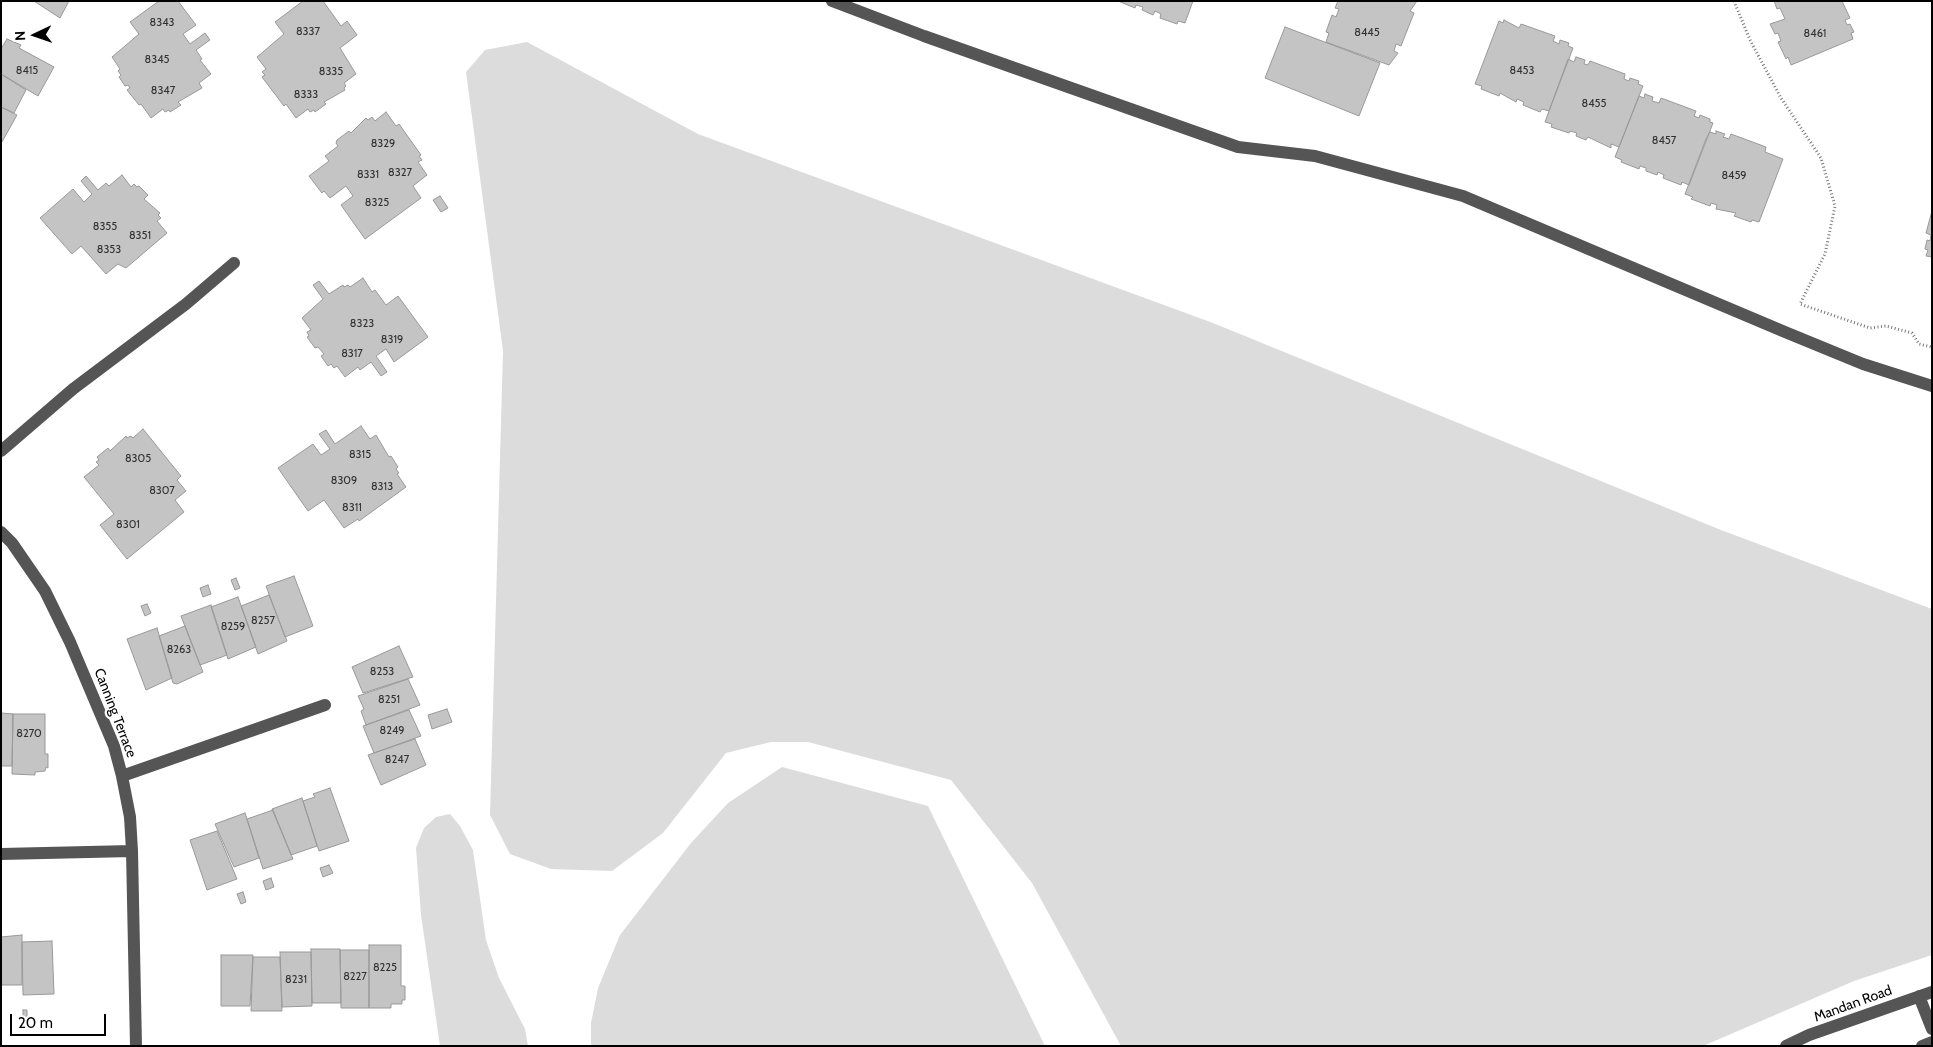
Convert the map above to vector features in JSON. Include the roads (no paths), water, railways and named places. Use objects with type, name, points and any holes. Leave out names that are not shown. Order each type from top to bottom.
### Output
[{"type":"street","points":[[832,1],[924,36],[1238,147],[1315,156],[1463,196],[1863,364],[1932,386]]},
{"type":"street","points":[[1,451],[73,389],[186,304],[234,263]]},
{"type":"street","name":"Canning Terrace","points":[[1,532],[12,543],[44,591],[70,642],[114,746],[122,776],[130,817],[132,851],[136,1046]]},
{"type":"street","points":[[122,776],[325,705]]},
{"type":"street","points":[[1,854],[132,851]]},
{"type":"street","name":"Mandan Road","points":[[1786,1046],[1810,1035],[1932,992]]},
{"type":"street","points":[[1919,996],[1932,1029]]},
{"type":"street","points":[[1922,1046],[1932,1042]]}]
